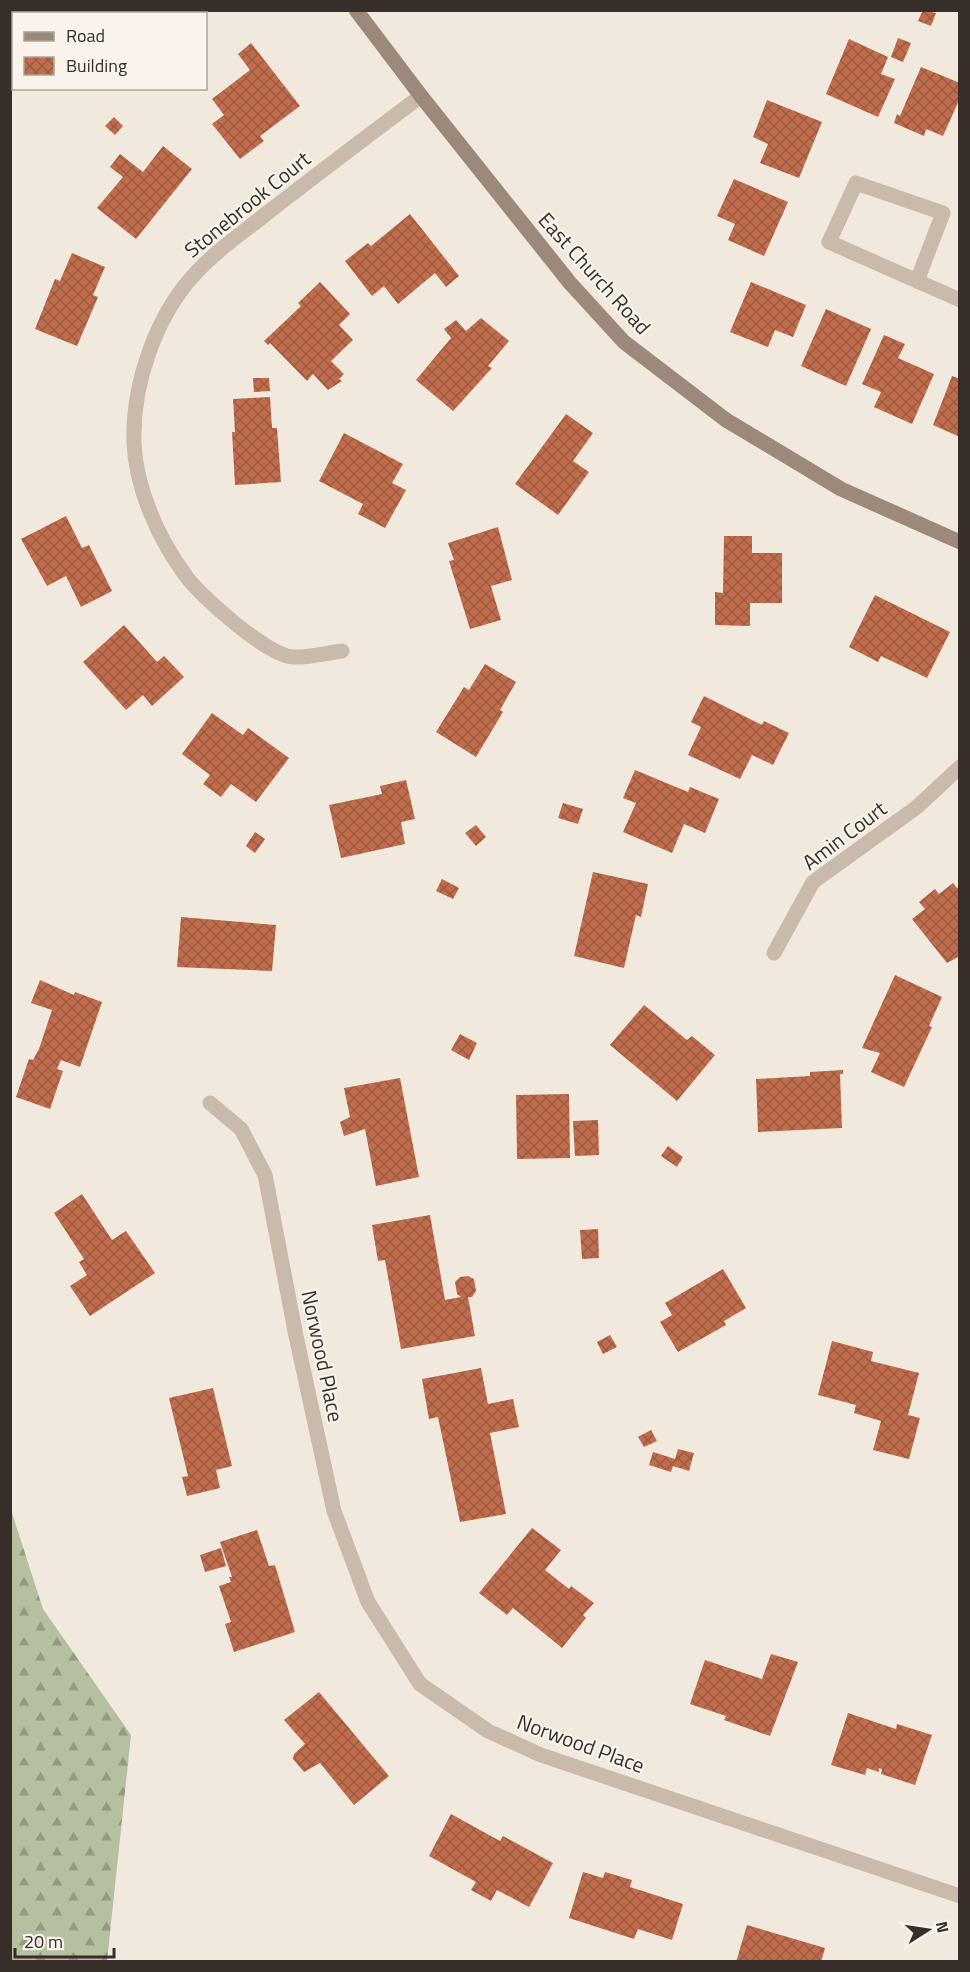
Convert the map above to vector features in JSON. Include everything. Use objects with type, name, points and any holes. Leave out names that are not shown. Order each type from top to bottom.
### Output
[{"type":"street","name":"East Church Road","points":[[356,10],[420,96],[570,283],[624,342],[726,420],[842,489],[960,542]]},
{"type":"street","name":"Stonebrook Court","points":[[342,651],[291,657],[249,635],[194,588],[156,530],[142,484],[134,443],[140,385],[151,345],[168,312],[193,275],[238,236],[420,96]]},
{"type":"street","points":[[916,281],[943,213],[856,183],[829,242],[916,281],[960,300]]},
{"type":"street","name":"Amin Court","points":[[774,952],[813,882],[917,807],[960,766]]},
{"type":"street","name":"Norwood Place","points":[[210,1103],[241,1129],[265,1175],[296,1336],[334,1511],[368,1602],[420,1684],[488,1731],[541,1755],[960,1896]]},
{"type":"green space","points":[[11,1510],[43,1609],[131,1735],[107,1961],[11,1961]]},
{"type":"building","points":[[30,10],[100,10],[102,12],[32,12]]},
{"type":"building","points":[[923,10],[936,13],[931,26],[918,21]]},
{"type":"building","points":[[898,38],[911,43],[903,62],[891,57]]},
{"type":"building","points":[[849,39],[888,57],[881,74],[895,79],[878,117],[826,94]]},
{"type":"building","points":[[251,43],[300,106],[260,136],[264,141],[240,159],[212,124],[224,115],[212,99],[250,70],[238,54]]},
{"type":"building","points":[[921,67],[960,83],[960,98],[943,136],[926,129],[924,136],[894,123],[897,114],[900,116]]},
{"type":"building","points":[[767,100],[822,122],[799,178],[760,163],[768,144],[753,137]]},
{"type":"building","points":[[114,117],[123,126],[115,135],[105,126]]},
{"type":"building","points":[[163,146],[192,169],[136,239],[97,208],[123,177],[110,167],[120,154],[143,172]]},
{"type":"building","points":[[734,179],[788,202],[764,256],[728,240],[735,224],[717,216]]},
{"type":"building","points":[[410,214],[459,276],[446,287],[435,273],[398,304],[384,286],[372,296],[345,261],[368,243],[371,246]]},
{"type":"building","points":[[72,253],[105,267],[93,295],[98,297],[77,346],[35,329],[55,279],[60,281]]},
{"type":"building","points":[[320,282],[350,314],[339,325],[353,340],[331,361],[344,374],[339,379],[342,381],[328,390],[313,374],[307,381],[270,343],[268,345],[264,341],[301,306],[298,303]]},
{"type":"building","points":[[751,282],[806,305],[793,337],[775,330],[768,347],[730,332]]},
{"type":"building","points":[[826,309],[871,329],[846,386],[801,366]]},
{"type":"building","points":[[481,318],[509,341],[488,366],[492,368],[453,411],[416,380],[451,338],[444,329],[456,320],[466,331]]},
{"type":"building","points":[[884,335],[905,344],[898,358],[934,374],[912,424],[874,407],[881,392],[862,384]]},
{"type":"building","points":[[952,376],[960,379],[960,437],[933,425]]},
{"type":"building","points":[[253,378],[269,378],[270,391],[254,392]]},
{"type":"building","points":[[270,397],[272,428],[277,428],[281,482],[235,485],[233,399]]},
{"type":"building","points":[[566,414],[593,433],[573,461],[589,472],[558,515],[515,484]]},
{"type":"building","points":[[344,433],[403,464],[392,483],[406,490],[385,528],[358,514],[363,504],[319,481]]},
{"type":"building","points":[[66,516],[82,548],[89,545],[112,591],[81,607],[66,576],[47,586],[21,539]]},
{"type":"building","points":[[498,527],[512,580],[491,586],[501,620],[470,629],[449,561],[454,560],[448,543]]},
{"type":"building","points":[[724,536],[752,536],[752,553],[782,553],[782,603],[750,603],[750,626],[715,625],[715,592],[723,593]]},
{"type":"building","points":[[875,595],[950,632],[927,678],[881,656],[878,662],[849,647]]},
{"type":"building","points":[[124,625],[157,662],[164,656],[184,677],[152,706],[143,695],[126,710],[83,662]]},
{"type":"building","points":[[485,664],[516,682],[500,710],[503,712],[476,757],[436,732],[464,687],[469,690]]},
{"type":"building","points":[[704,696],[762,725],[764,721],[789,733],[773,765],[752,755],[740,779],[688,755],[701,727],[691,722]]},
{"type":"building","points":[[212,713],[243,735],[248,728],[289,758],[256,802],[231,784],[221,797],[203,784],[210,775],[182,754]]},
{"type":"building","points":[[635,770],[688,792],[690,787],[719,799],[705,833],[684,824],[672,853],[623,832],[636,803],[623,798]]},
{"type":"building","points":[[406,780],[415,819],[401,822],[405,844],[341,858],[329,805],[382,794],[380,786]]},
{"type":"building","points":[[563,803],[583,809],[578,824],[558,818]]},
{"type":"building","points":[[476,825],[486,837],[476,846],[465,833]]},
{"type":"building","points":[[255,832],[265,839],[255,853],[246,846]]},
{"type":"building","points":[[593,872],[648,884],[641,917],[636,915],[624,968],[574,956]]},
{"type":"building","points":[[442,879],[459,888],[453,899],[436,891]]},
{"type":"building","points":[[953,883],[957,888],[960,886],[960,956],[947,963],[912,919],[925,909],[919,902],[935,889],[939,894]]},
{"type":"building","points":[[181,917],[276,925],[272,971],[177,967]]},
{"type":"building","points":[[895,975],[942,997],[929,1026],[932,1027],[904,1087],[871,1072],[880,1053],[862,1048]]},
{"type":"building","points":[[40,980],[74,995],[75,992],[102,1002],[80,1067],[61,1060],[57,1069],[63,1071],[50,1109],[16,1097],[29,1059],[33,1060],[39,1049],[52,1010],[31,1003]]},
{"type":"building","points":[[644,1005],[687,1040],[692,1036],[715,1055],[677,1101],[610,1045]]},
{"type":"building","points":[[460,1034],[477,1043],[469,1060],[451,1050]]},
{"type":"building","points":[[843,1070],[843,1074],[840,1074],[842,1128],[758,1132],[756,1079],[810,1076],[810,1072]]},
{"type":"building","points":[[400,1078],[419,1177],[376,1186],[365,1129],[344,1136],[340,1122],[350,1117],[344,1088]]},
{"type":"building","points":[[569,1094],[570,1158],[517,1159],[516,1095]]},
{"type":"building","points":[[598,1120],[599,1155],[575,1156],[573,1121]]},
{"type":"building","points":[[668,1146],[683,1157],[677,1167],[661,1156]]},
{"type":"building","points":[[82,1194],[112,1240],[126,1231],[155,1273],[90,1316],[70,1286],[87,1275],[79,1262],[84,1259],[54,1213]]},
{"type":"building","points":[[430,1215],[445,1300],[461,1297],[457,1294],[455,1282],[460,1277],[468,1276],[474,1279],[476,1291],[472,1297],[468,1297],[475,1336],[401,1349],[385,1260],[378,1261],[372,1225]]},
{"type":"building","points":[[598,1229],[599,1258],[582,1259],[580,1230]]},
{"type":"building","points":[[723,1269],[746,1308],[724,1321],[726,1325],[678,1352],[660,1322],[672,1315],[665,1303]]},
{"type":"building","points":[[610,1335],[617,1347],[603,1354],[597,1342]]},
{"type":"building","points":[[832,1341],[873,1352],[871,1361],[919,1373],[908,1415],[920,1418],[909,1459],[873,1450],[881,1421],[854,1413],[856,1405],[818,1395]]},
{"type":"building","points":[[481,1368],[488,1404],[513,1399],[519,1427],[490,1433],[506,1514],[460,1522],[438,1417],[429,1419],[422,1379]]},
{"type":"building","points":[[213,1388],[232,1466],[216,1470],[220,1488],[187,1496],[182,1477],[188,1476],[169,1398]]},
{"type":"building","points":[[651,1430],[657,1441],[644,1447],[638,1437]]},
{"type":"building","points":[[678,1449],[694,1453],[689,1471],[673,1466],[671,1472],[649,1465],[653,1452],[675,1459]]},
{"type":"building","points":[[532,1528],[561,1550],[545,1570],[569,1589],[571,1586],[594,1603],[583,1615],[586,1618],[562,1648],[513,1608],[507,1615],[479,1593]]},
{"type":"building","points":[[257,1530],[269,1566],[275,1565],[295,1632],[234,1652],[225,1624],[231,1622],[219,1586],[231,1582],[229,1577],[232,1577],[220,1542]]},
{"type":"building","points":[[221,1548],[226,1566],[205,1572],[200,1555]]},
{"type":"building","points":[[771,1654],[798,1662],[770,1736],[724,1720],[726,1716],[690,1704],[705,1660],[762,1679]]},
{"type":"building","points":[[319,1692],[389,1776],[354,1805],[320,1763],[304,1772],[293,1759],[294,1754],[305,1744],[284,1720]]},
{"type":"building","points":[[848,1713],[896,1729],[897,1724],[932,1735],[915,1785],[881,1774],[882,1769],[879,1768],[879,1772],[867,1768],[865,1775],[831,1765]]},
{"type":"building","points":[[451,1814],[500,1841],[503,1836],[553,1863],[529,1907],[497,1890],[491,1901],[471,1890],[476,1882],[429,1856]]},
{"type":"building","points":[[583,1872],[603,1878],[605,1872],[632,1880],[630,1887],[683,1904],[672,1940],[638,1929],[634,1939],[569,1918]]},
{"type":"building","points":[[747,1925],[825,1948],[821,1962],[736,1962]]}]
